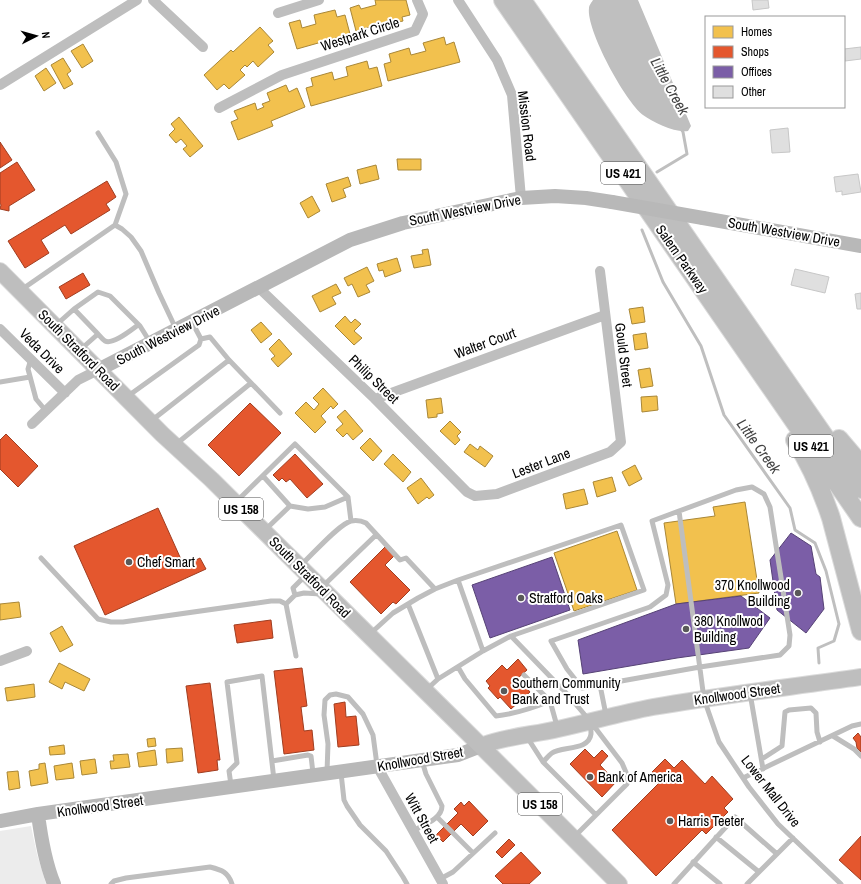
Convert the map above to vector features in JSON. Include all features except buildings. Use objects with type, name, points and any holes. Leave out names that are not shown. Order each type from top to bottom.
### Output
[{"type":"highway","name":"Salem Parkway","points":[[503,0],[766,367],[861,489]]},
{"type":"highway","name":"Salem Parkway","points":[[522,0],[766,367],[861,518]]},
{"type":"highway","points":[[861,465],[826,422],[786,366],[766,367],[762,389],[796,442],[818,484],[825,501],[861,631]]},
{"type":"main road","name":"South Stratford Road","points":[[0,271],[150,422],[304,570],[619,884]]},
{"type":"main road","name":"Knollwood Street","points":[[482,746],[494,741],[557,729],[650,708],[750,692],[861,677]]},
{"type":"street","points":[[0,85],[137,0]]},
{"type":"street","points":[[154,0],[203,47]]},
{"type":"street","points":[[278,13],[319,0]]},
{"type":"street","name":"Westpark Circle","points":[[219,108],[282,75],[415,31],[423,14],[417,0]]},
{"type":"street","name":"Mission Road","points":[[458,0],[497,60],[512,95],[522,198]]},
{"type":"street","name":"South Westview Drive","points":[[98,370],[350,240],[403,223],[522,198],[555,196],[586,198],[861,246]]},
{"type":"street","name":"Gould Street","points":[[600,271],[621,442]]},
{"type":"street","name":"Philip Street","points":[[259,288],[375,399],[468,492]]},
{"type":"street","name":"Walter Court","points":[[375,399],[605,314]]},
{"type":"street","name":"Veda Drive","points":[[0,329],[65,393]]},
{"type":"street","points":[[32,424],[78,380],[98,370]]},
{"type":"street","name":"Lester Lane","points":[[468,492],[475,496],[497,494],[610,452],[621,442]]},
{"type":"street","points":[[0,661],[27,651]]},
{"type":"street","name":"Knollwood Street","points":[[0,821],[38,814],[458,755],[482,746]]},
{"type":"street","name":"Witt Street","points":[[377,766],[441,882]]},
{"type":"street","points":[[38,814],[42,842],[54,884]]},
{"type":"lane","points":[[20,291],[115,225],[126,194],[116,162],[98,133]]},
{"type":"lane","points":[[115,225],[131,236],[141,251],[177,330]]},
{"type":"lane","points":[[55,326],[74,309],[98,292],[110,296],[138,325],[151,343]]},
{"type":"lane","points":[[74,309],[105,341],[112,342],[138,325]]},
{"type":"lane","points":[[126,398],[199,345],[201,339],[192,322]]},
{"type":"lane","points":[[79,351],[98,334]]},
{"type":"lane","points":[[201,339],[210,337],[251,384],[280,413]]},
{"type":"lane","points":[[30,359],[28,369],[36,398],[46,411]]},
{"type":"lane","points":[[150,422],[230,360]]},
{"type":"lane","points":[[0,382],[30,377]]},
{"type":"lane","points":[[175,445],[251,384]]},
{"type":"lane","points":[[235,503],[295,444],[348,497],[351,521]]},
{"type":"lane","points":[[263,476],[290,506],[308,509],[325,507],[348,497]]},
{"type":"lane","points":[[752,488],[764,494],[770,507],[790,635],[789,646],[780,655],[700,667],[582,688],[567,669],[551,641],[650,607],[666,595],[668,585],[652,520],[679,511],[736,490],[752,488]]},
{"type":"lane","points":[[263,531],[290,506]]},
{"type":"lane","name":"Lower Mall Drive","points":[[679,511],[704,699],[719,742],[778,824],[841,884]]},
{"type":"lane","points":[[294,595],[293,588],[304,570],[340,526],[351,521],[362,521],[366,523],[400,560],[406,558],[435,589]]},
{"type":"lane","points":[[369,635],[393,613],[435,589],[621,525],[644,590],[511,636],[483,651],[438,679],[426,691]]},
{"type":"lane","points":[[286,604],[294,595],[325,591],[376,535]]},
{"type":"lane","points":[[41,558],[98,619],[111,622],[123,622],[271,601],[286,604]]},
{"type":"lane","points":[[458,580],[483,651]]},
{"type":"lane","points":[[286,604],[296,656]]},
{"type":"lane","points":[[408,604],[438,679]]},
{"type":"lane","points":[[511,636],[568,695],[590,721],[622,763],[628,777],[626,784],[574,838]]},
{"type":"lane","points":[[458,667],[465,679],[496,716],[506,715],[550,701]]},
{"type":"lane","points":[[524,675],[550,701],[557,729]]},
{"type":"lane","points":[[231,787],[229,771],[237,763],[227,682],[262,676],[274,781]]},
{"type":"lane","points":[[600,685],[606,717]]},
{"type":"lane","points":[[750,692],[763,769]]},
{"type":"lane","points":[[320,775],[328,744],[324,715],[325,700],[330,695],[336,694],[348,697],[363,714],[373,734],[377,766]]},
{"type":"lane","points":[[762,759],[782,746],[785,712],[789,710],[811,708],[816,713],[817,732],[820,742]]},
{"type":"lane","points":[[543,762],[552,752],[584,744],[591,735],[590,721]]},
{"type":"lane","points":[[744,778],[855,725],[861,724]]},
{"type":"lane","points":[[855,725],[861,728]]},
{"type":"lane","points":[[526,735],[543,762],[596,815]]},
{"type":"lane","points":[[833,736],[854,749],[861,756]]},
{"type":"lane","points":[[272,760],[308,755],[311,756],[320,775]]},
{"type":"lane","points":[[413,831],[437,817],[442,810],[442,806],[426,774],[421,760]]},
{"type":"lane","points":[[340,772],[344,800],[347,806],[360,825],[386,851],[407,884]]},
{"type":"lane","points":[[437,817],[473,853]]},
{"type":"lane","points":[[674,884],[735,817],[777,854]]},
{"type":"lane","points":[[441,882],[495,833]]},
{"type":"lane","points":[[716,837],[759,872]]},
{"type":"lane","points":[[747,884],[793,838]]},
{"type":"lane","points":[[693,862],[720,884]]},
{"type":"lane","points":[[111,884],[114,881],[126,878],[210,867],[220,869],[226,873],[232,884]]},
{"type":"shaded area","points":[[31,826],[37,854],[46,884],[0,884],[0,831]]},
{"type":"water","points":[[593,0],[638,0],[691,126],[688,131],[665,127],[643,115],[635,107],[617,81],[600,48],[590,18],[589,8]]},
{"type":"waterway","name":"Little Creek","points":[[657,172],[687,154],[683,132],[681,129]]},
{"type":"waterway","name":"Little Creek","points":[[642,230],[663,282],[701,346],[724,415],[790,508],[795,530],[815,543],[826,571],[839,624],[834,641],[818,648],[819,663]]},
{"type":"place","name":"Chef Smart","points":[[129,562]]},
{"type":"place","name":"370 Knollwood Building","points":[[798,593]]},
{"type":"place","name":"Stratford Oaks","points":[[521,598]]},
{"type":"place","name":"380 Knollwod Building","points":[[686,629]]},
{"type":"place","name":"Southern Community Bank and Trust","points":[[504,691]]},
{"type":"place","name":"Bank of America","points":[[590,777]]},
{"type":"place","name":"Harris Teeter","points":[[670,821]]}]
